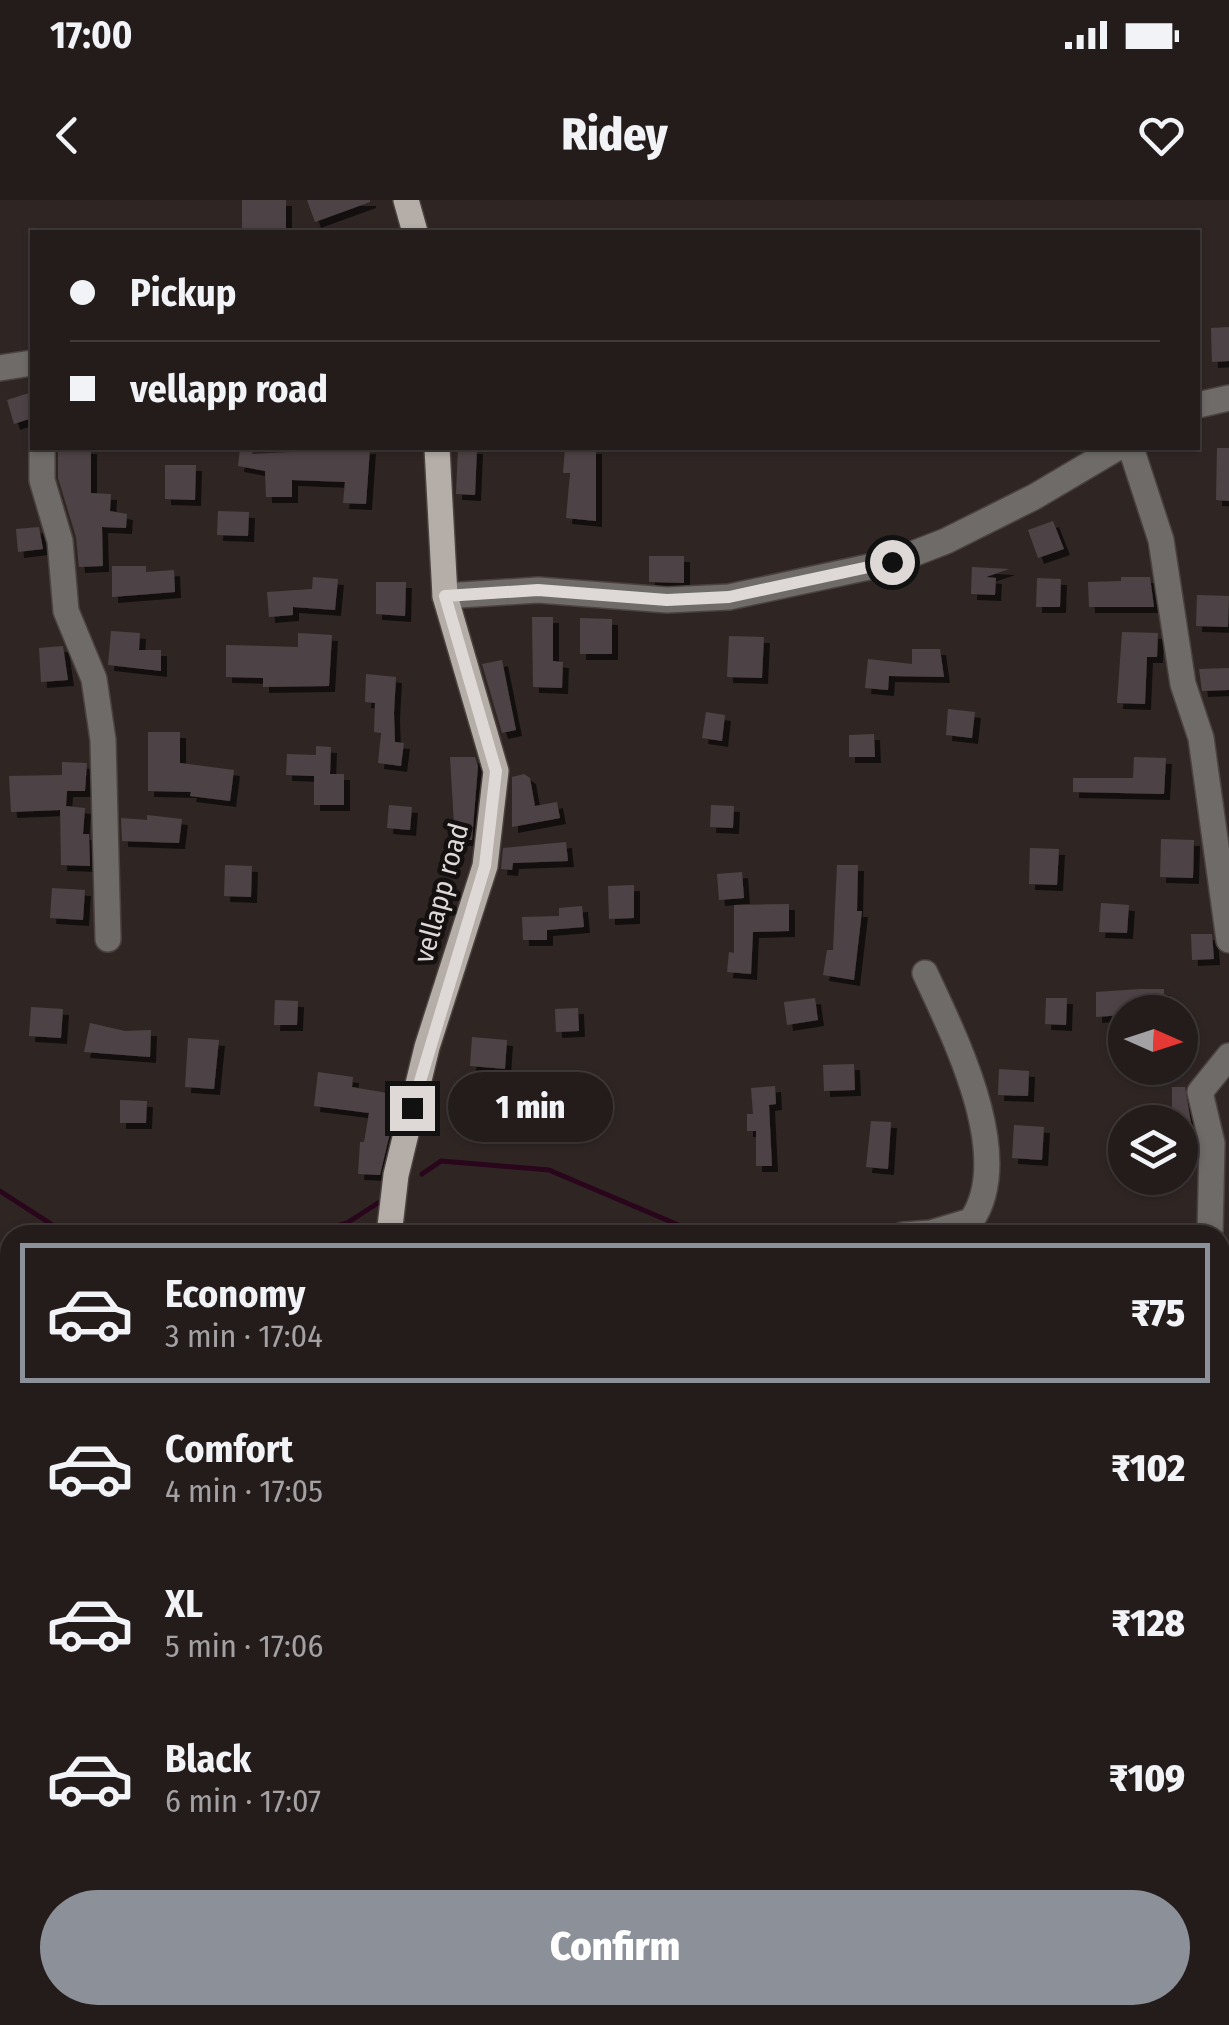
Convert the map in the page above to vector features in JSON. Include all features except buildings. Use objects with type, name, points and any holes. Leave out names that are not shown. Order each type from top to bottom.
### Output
[{"type":"main road","points":[[407,200],[414,230]]},
{"type":"main road","name":"vellapp road","points":[[391,1225],[404,1138],[427,1047],[485,866],[496,771],[445,596],[437,450]]},
{"type":"street","points":[[0,368],[30,363]]},
{"type":"street","points":[[1200,405],[1229,398]]},
{"type":"street","points":[[42,450],[42,480],[60,540],[66,611],[94,679],[103,740],[108,939]]},
{"type":"street","points":[[445,596],[538,590],[667,600],[729,597],[892,562],[946,542],[1114,450]]},
{"type":"street","points":[[1132,450],[1161,540],[1182,684],[1201,738],[1229,940]]},
{"type":"street","points":[[925,973],[975,1095],[988,1162],[981,1223]]},
{"type":"street","points":[[1210,1225],[1212,1143],[1200,1092],[1229,1056]]},
{"type":"waterway","points":[[422,1174],[441,1161],[549,1170],[678,1225]]},
{"type":"waterway","points":[[0,1191],[53,1225]]},
{"type":"waterway","points":[[340,1225],[378,1203]]},
{"type":"route","points":[[412,1108],[427,1047],[485,866],[496,771],[445,596],[538,590],[667,600],[729,597],[892,562]]}]
